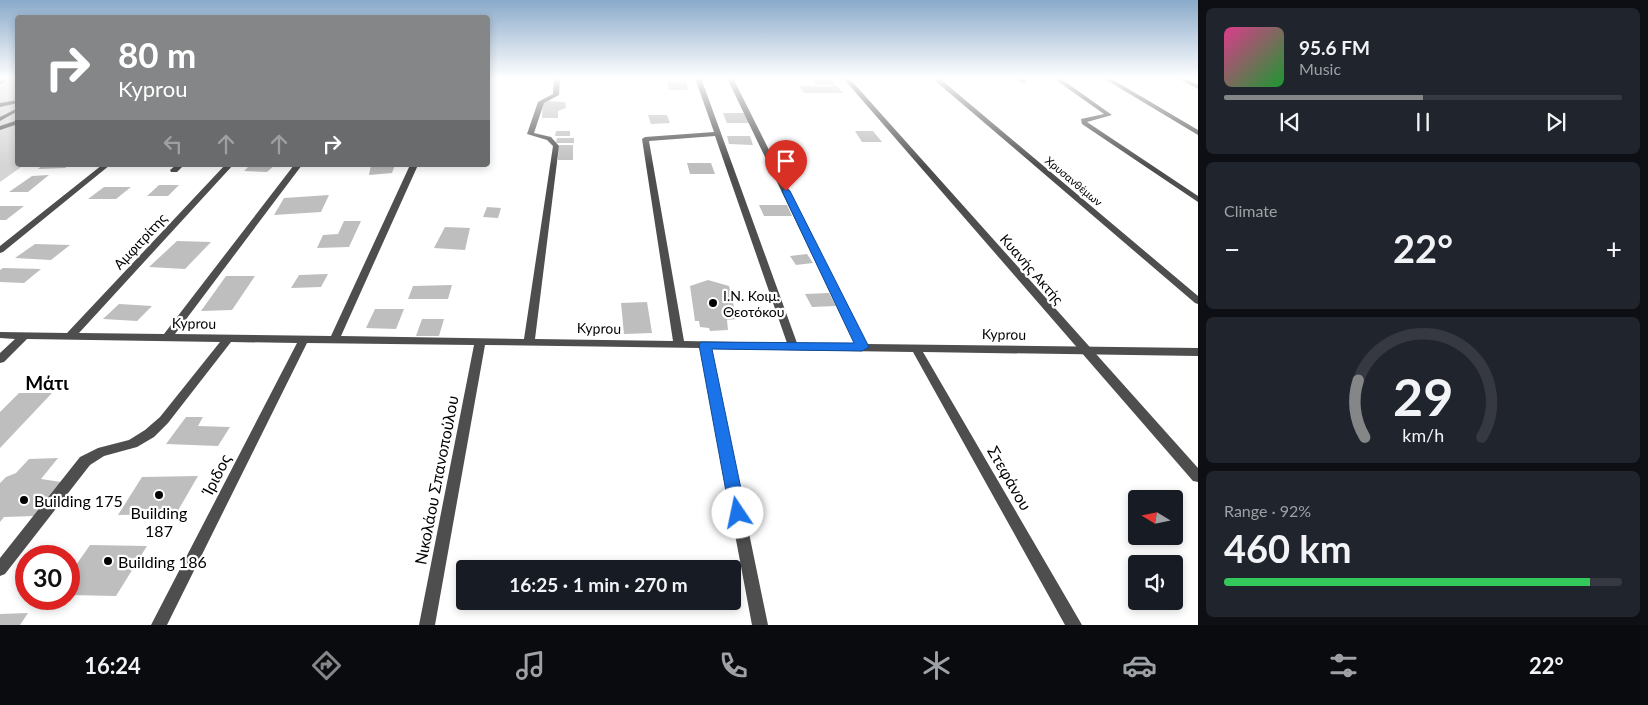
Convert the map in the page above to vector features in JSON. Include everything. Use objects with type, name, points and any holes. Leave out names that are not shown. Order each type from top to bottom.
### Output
[{"type":"street","points":[[529,342],[556,146],[549,138],[530,134],[539,107]]},
{"type":"street","points":[[709,107],[793,346]]},
{"type":"street","points":[[744,107],[862,347]]},
{"type":"street","name":"Κυανής Ακτής","points":[[872,107],[1198,477]]},
{"type":"street","name":"Χρυσανθέμων","points":[[969,107],[1198,301]]},
{"type":"street","points":[[1098,107],[1108,114],[1083,120],[1087,126],[1198,200]]},
{"type":"street","points":[[1155,107],[1198,133]]},
{"type":"street","points":[[679,344],[645,140],[719,134]]},
{"type":"street","points":[[0,250],[104,167]]},
{"type":"street","name":"Αμφιτρίτης","points":[[70,336],[227,167]]},
{"type":"street","points":[[167,337],[296,167]]},
{"type":"street","points":[[334,340],[413,167]]},
{"type":"street","name":"Kyprou","points":[[0,335],[1198,352]]},
{"type":"street","points":[[0,359],[25,335]]},
{"type":"street","points":[[0,569],[85,460],[103,449],[132,444],[152,431],[164,420],[228,338]]},
{"type":"street","name":"Ίριδος","points":[[159,625],[304,339]]},
{"type":"street","name":"Νικολάου Σπανοπούλου","points":[[427,625],[480,342]]},
{"type":"street","points":[[706,345],[760,625]]},
{"type":"street","name":"Στεφάνου","points":[[916,348],[1074,625]]},
{"type":"lane","points":[[0,119],[15,111]]},
{"type":"lane","points":[[0,128],[15,123]]},
{"type":"shaded area","points":[[0,107],[15,107],[15,167],[21,167],[0,182]]},
{"type":"building","points":[[543,107],[566,107],[558,111],[558,118],[542,118]]},
{"type":"building","points":[[723,113],[744,113],[750,123],[727,123]]},
{"type":"building","points":[[648,115],[667,115],[670,123],[651,124]]},
{"type":"building","points":[[556,131],[570,131],[570,136],[555,136]]},
{"type":"building","points":[[855,131],[873,131],[882,142],[862,142]]},
{"type":"building","points":[[727,136],[750,136],[753,145],[729,144]]},
{"type":"building","points":[[557,138],[574,138],[574,143],[556,143]]},
{"type":"building","points":[[559,145],[573,145],[573,160],[558,160]]},
{"type":"building","points":[[687,163],[711,163],[715,174],[690,174]]},
{"type":"building","points":[[40,167],[66,167],[65,168],[38,169]]},
{"type":"building","points":[[248,167],[273,167],[267,172],[244,171]]},
{"type":"building","points":[[371,167],[394,167],[392,173],[369,175]]},
{"type":"building","points":[[49,175],[28,192],[9,192],[32,176]]},
{"type":"building","points":[[159,185],[179,185],[168,196],[147,196]]},
{"type":"building","points":[[104,187],[131,187],[116,199],[88,199]]},
{"type":"building","points":[[329,195],[321,212],[274,215],[284,198]]},
{"type":"building","points":[[759,205],[787,205],[792,216],[764,216]]},
{"type":"building","points":[[0,206],[24,206],[6,220],[0,220]]},
{"type":"building","points":[[487,207],[501,208],[498,218],[483,217]]},
{"type":"building","points":[[344,221],[361,221],[349,247],[317,248],[323,235],[338,234]]},
{"type":"building","points":[[445,227],[470,228],[465,250],[434,248]]},
{"type":"building","points":[[177,241],[211,242],[185,269],[149,267]]},
{"type":"building","points":[[35,244],[70,245],[51,260],[15,258]]},
{"type":"building","points":[[807,254],[813,263],[796,265],[790,256]]},
{"type":"building","points":[[3,268],[41,269],[24,283],[0,282],[0,270]]},
{"type":"building","points":[[328,274],[321,287],[291,288],[299,275]]},
{"type":"building","points":[[226,276],[255,276],[232,310],[201,311]]},
{"type":"building","name":"Ι.Ν. Κοιμ. Θεοτόκου","points":[[708,280],[729,286],[737,319],[727,320],[728,330],[710,331],[709,328],[700,327],[699,321],[695,321],[690,286]]},
{"type":"building","points":[[452,285],[448,299],[408,299],[413,286]]},
{"type":"building","points":[[829,293],[836,306],[812,307],[805,294]]},
{"type":"building","points":[[647,302],[652,333],[624,334],[621,303]]},
{"type":"building","points":[[119,304],[152,306],[137,321],[103,319]]},
{"type":"building","points":[[375,309],[404,309],[396,329],[366,328]]},
{"type":"building","points":[[422,319],[444,319],[439,336],[416,336]]},
{"type":"building","points":[[19,393],[52,393],[0,448],[0,412]]},
{"type":"building","points":[[186,417],[203,417],[198,426],[230,427],[218,446],[166,444]]},
{"type":"building","name":"Building 175","points":[[58,458],[41,479],[61,482],[35,516],[4,517],[0,522],[0,483],[6,477],[16,473],[29,459]]},
{"type":"building","name":"Building 187","points":[[198,476],[176,514],[118,515],[142,477]]},
{"type":"building","name":"Building 186","points":[[90,545],[147,546],[116,596],[80,595],[80,559]]},
{"type":"building","points":[[28,613],[20,625],[0,625],[0,614]]},
{"type":"place","name":"Ι.Ν. Κοιμ. Θεοτόκου","points":[[713,303]]},
{"type":"place","name":"Building 187","points":[[159,495]]},
{"type":"place","name":"Building 175","points":[[24,500]]},
{"type":"place","name":"Building 186","points":[[108,561]]},
{"type":"district","name":"Μάτι","points":[[47,382]]},
{"type":"route","points":[[738,513],[706,345],[862,347],[786,191]]}]
